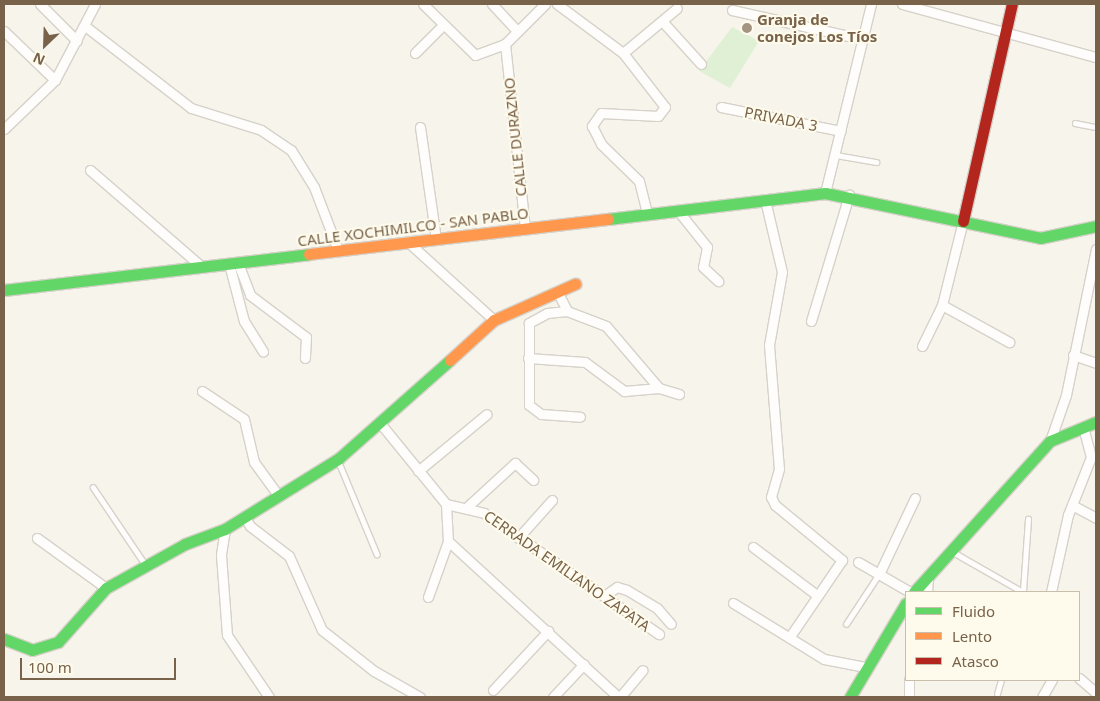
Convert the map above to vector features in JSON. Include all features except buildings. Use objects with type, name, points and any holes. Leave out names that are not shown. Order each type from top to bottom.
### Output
[{"type":"main road","points":[[963,221],[1012,4]]},
{"type":"main road","name":"CALLE XOCHIMILCO - SAN PABLO","points":[[4,290],[647,213],[680,212],[825,193],[849,194],[1040,238],[1096,226]]},
{"type":"main road","points":[[4,639],[32,650],[58,642],[106,588],[145,564],[225,529],[338,459],[380,424],[494,320],[575,284]]},
{"type":"main road","points":[[915,591],[1050,441],[1096,422]]},
{"type":"main road","points":[[850,697],[865,666],[905,605]]},
{"type":"street","points":[[40,4],[77,41]]},
{"type":"street","points":[[4,129],[54,80],[86,26],[95,4]]},
{"type":"street","points":[[423,4],[442,26],[475,55],[505,44],[515,29],[545,4]]},
{"type":"street","points":[[492,4],[515,29]]},
{"type":"street","points":[[557,4],[623,53],[662,100],[664,112],[658,116],[601,113],[593,133],[639,181],[647,213]]},
{"type":"street","points":[[825,193],[836,155],[871,4]]},
{"type":"street","points":[[902,4],[1096,56]]},
{"type":"street","points":[[623,53],[677,8]]},
{"type":"street","points":[[732,10],[862,39]]},
{"type":"street","points":[[662,21],[701,64]]},
{"type":"street","points":[[86,26],[191,108],[261,130],[290,150],[314,187],[338,250]]},
{"type":"street","points":[[415,53],[442,26]]},
{"type":"street","points":[[4,31],[54,80]]},
{"type":"street","name":"CALLE DURAZNO","points":[[505,44],[525,229]]},
{"type":"street","name":"PRIVADA 3","points":[[721,107],[841,131]]},
{"type":"street","points":[[420,127],[436,239]]},
{"type":"street","points":[[90,170],[202,267]]},
{"type":"street","points":[[811,321],[849,194]]},
{"type":"street","points":[[764,200],[782,272],[770,345],[779,469],[771,497],[774,505],[841,556],[818,596],[789,638]]},
{"type":"street","points":[[680,212],[682,221],[707,247],[703,267],[718,281]]},
{"type":"street","points":[[922,346],[942,305],[963,221]]},
{"type":"street","points":[[409,243],[494,320]]},
{"type":"street","points":[[1050,441],[1066,395],[1096,253]]},
{"type":"street","points":[[233,264],[244,320],[263,352]]},
{"type":"street","points":[[233,264],[250,295],[306,337],[305,358]]},
{"type":"street","points":[[558,293],[567,311]]},
{"type":"street","points":[[942,305],[1009,342]]},
{"type":"street","points":[[580,416],[541,414],[529,405],[529,323],[548,314],[567,311],[606,326],[658,388]]},
{"type":"street","points":[[1073,355],[1096,363]]},
{"type":"street","points":[[528,358],[585,362],[624,391],[658,388],[679,394]]},
{"type":"street","points":[[202,391],[244,419],[254,462],[278,495]]},
{"type":"street","points":[[418,472],[487,414]]},
{"type":"street","points":[[380,424],[446,504],[448,541],[428,597]]},
{"type":"street","points":[[1051,591],[1072,505],[1091,457],[1083,428]]},
{"type":"street","points":[[468,506],[516,463],[533,480]]},
{"type":"street","points":[[879,574],[915,498]]},
{"type":"street","points":[[518,538],[552,500]]},
{"type":"street","name":"CERRADA EMILIANO ZAPATA","points":[[446,504],[468,506],[659,634]]},
{"type":"street","points":[[1072,505],[1096,518]]},
{"type":"street","points":[[244,516],[250,526],[289,556],[322,630],[374,671],[420,697]]},
{"type":"street","points":[[225,529],[221,555],[228,635],[269,697]]},
{"type":"street","points":[[37,538],[106,588]]},
{"type":"street","points":[[448,541],[619,697],[643,670]]},
{"type":"street","points":[[753,547],[818,596]]},
{"type":"street","points":[[858,562],[908,591]]},
{"type":"street","points":[[927,591],[928,577]]},
{"type":"street","points":[[604,596],[617,587],[627,590],[657,608],[671,624]]},
{"type":"street","points":[[733,603],[830,661],[844,659],[865,666]]},
{"type":"street","points":[[493,690],[548,631]]},
{"type":"street","points":[[553,697],[584,664]]},
{"type":"street","points":[[1080,679],[1096,693]]},
{"type":"street","points":[[909,681],[909,697]]},
{"type":"street","points":[[1042,697],[1051,681]]},
{"type":"lane","points":[[1075,123],[1096,127]]},
{"type":"lane","points":[[836,155],[876,162]]},
{"type":"lane","points":[[338,459],[377,554]]},
{"type":"lane","points":[[93,487],[145,564]]},
{"type":"lane","points":[[1023,591],[1028,519]]},
{"type":"lane","points":[[950,551],[1021,591]]},
{"type":"lane","points":[[846,624],[879,574]]},
{"type":"lane","points":[[998,694],[1001,681]]},
{"type":"green space","points":[[732,27],[759,41],[730,88],[699,71]]},
{"type":"traffic: fast","points":[[608,219],[825,193],[1040,238],[1096,226]]},
{"type":"traffic: fast","points":[[4,290],[309,254]]},
{"type":"traffic: fast","points":[[4,639],[32,650],[58,642],[106,588],[185,544],[225,529],[338,459],[450,360]]},
{"type":"traffic: fast","points":[[915,591],[1050,441],[1096,422]]},
{"type":"traffic: fast","points":[[850,697],[905,605]]},
{"type":"traffic: slow","points":[[309,254],[608,219]]},
{"type":"traffic: slow","points":[[450,360],[494,320],[575,284]]},
{"type":"traffic: jam","points":[[963,221],[1012,4]]},
{"type":"place","name":"Granja de conejos Los Tíos","points":[[747,28]]}]
